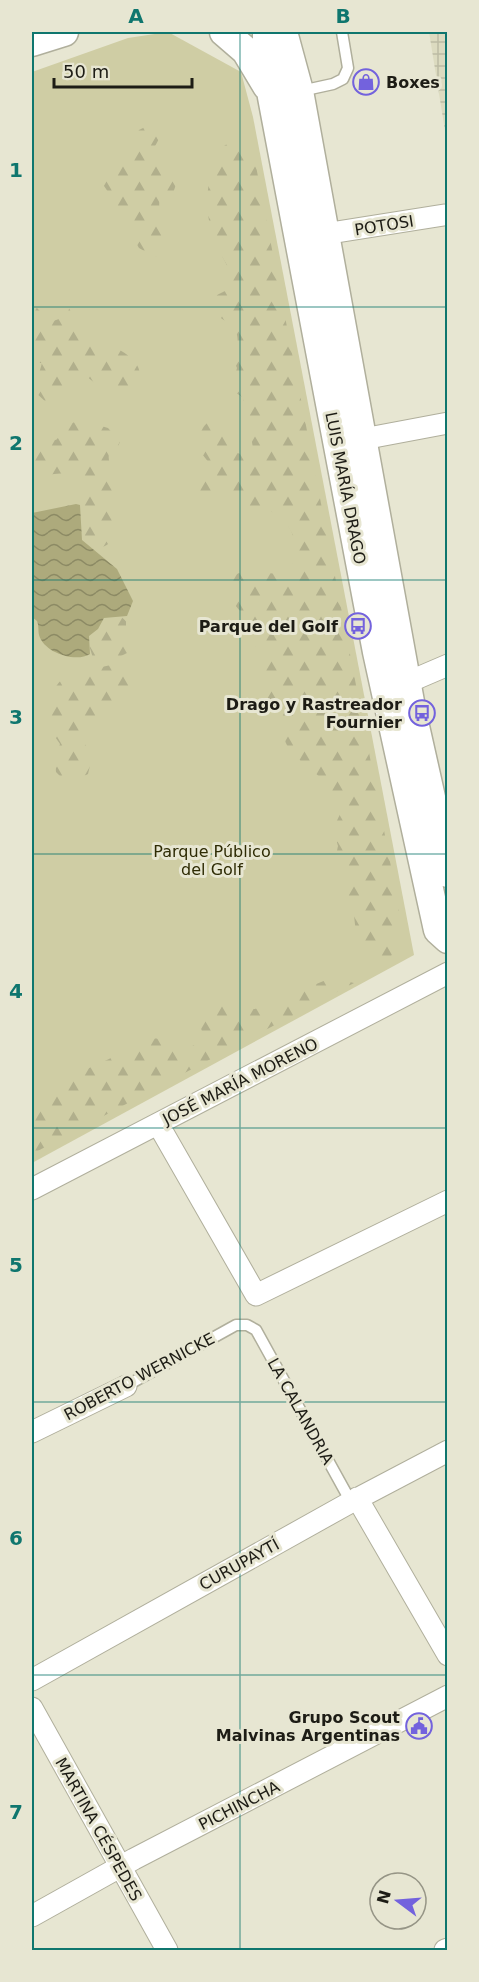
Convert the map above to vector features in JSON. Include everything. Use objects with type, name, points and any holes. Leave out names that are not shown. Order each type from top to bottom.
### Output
[{"type":"main road","points":[[32,42],[64,32]]},
{"type":"main road","points":[[224,32],[246,51],[261,73],[285,94]]},
{"type":"main road","name":"LUIS MARÍA DRAGO","points":[[267,32],[324,234],[406,683],[447,873]]},
{"type":"main road","name":"LUIS MARÍA DRAGO","points":[[284,32],[285,94],[377,652],[438,930],[447,939]]},
{"type":"street","name":"POTOSI","points":[[324,234],[444,216]]},
{"type":"street","points":[[363,439],[447,423]]},
{"type":"street","points":[[406,683],[447,665]]},
{"type":"street","name":"JOSÉ MARÍA MORENO","points":[[32,1189],[447,973]]},
{"type":"street","points":[[158,1124],[256,1295],[447,1201]]},
{"type":"street","name":"ROBERTO WERNICKE","points":[[32,1432],[126,1386]]},
{"type":"street","name":"CURUPAYTÍ","points":[[32,1680],[354,1500],[447,1451]]},
{"type":"street","name":"LA CALANDRIA","points":[[354,1500],[447,1655]]},
{"type":"street","name":"PICHINCHA","points":[[32,1916],[120,1867],[447,1696]]},
{"type":"street","name":"MARTINA CÉSPEDES","points":[[32,1708],[167,1950]]},
{"type":"lane","points":[[285,94],[333,84],[343,79],[348,68],[342,32]]},
{"type":"lane","name":"ROBERTO WERNICKE","points":[[126,1386],[236,1325],[247,1325]]},
{"type":"lane","name":"LA CALANDRIA","points":[[247,1325],[256,1330],[354,1500]]},
{"type":"shaded area","points":[[429,32],[447,32],[447,143]]},
{"type":"green space","name":"Parque Público del Golf","points":[[168,32],[241,72],[253,117],[414,955],[32,1163],[32,72],[128,38]]},
{"type":"green space","points":[[147,126],[159,133],[160,137],[154,148],[159,160],[175,168],[179,176],[173,193],[160,198],[160,209],[168,225],[169,233],[164,249],[155,257],[139,248],[132,236],[131,226],[100,180],[109,165],[127,150],[139,130]]},
{"type":"green space","points":[[235,143],[255,161],[398,903],[399,933],[389,960],[366,949],[356,934],[354,915],[348,903],[347,880],[335,860],[338,846],[333,829],[342,810],[326,783],[298,759],[288,747],[280,720],[263,692],[266,660],[250,639],[248,621],[231,600],[230,583],[235,575],[243,571],[280,574],[295,568],[292,560],[292,532],[281,519],[267,510],[243,511],[218,494],[210,499],[200,496],[199,487],[210,464],[198,449],[199,437],[206,424],[221,417],[231,452],[248,455],[253,448],[250,431],[240,415],[244,398],[236,393],[232,386],[237,368],[230,351],[237,345],[237,333],[231,325],[212,312],[210,303],[215,296],[231,288],[231,282],[229,271],[212,233],[207,194],[218,157],[225,145]]},
{"type":"green space","points":[[32,306],[37,308],[50,322],[59,319],[60,309],[69,308],[77,325],[86,329],[94,344],[111,346],[135,362],[139,370],[139,377],[134,385],[117,394],[100,387],[86,376],[56,401],[47,403],[34,391],[42,363],[32,363]]},
{"type":"green space","points":[[81,420],[108,428],[120,442],[116,450],[109,454],[110,464],[119,483],[115,534],[107,545],[100,548],[90,549],[83,534],[80,503],[84,485],[71,476],[59,473],[32,477],[32,427],[39,435],[56,440],[72,423]]},
{"type":"green space","points":[[119,615],[126,621],[126,634],[132,641],[127,653],[119,657],[112,652],[101,659],[93,658],[89,645],[90,634],[100,626],[104,618]]},
{"type":"green space","points":[[111,665],[129,671],[133,679],[132,683],[116,697],[111,714],[90,719],[93,732],[81,737],[92,757],[88,774],[74,781],[65,781],[56,772],[55,758],[60,744],[45,722],[49,700],[61,680],[67,675],[73,673],[85,678],[97,668]]},
{"type":"green space","points":[[332,978],[354,983],[32,1154],[32,1102],[48,1095],[76,1075],[141,1041],[158,1039],[175,1048],[192,1046],[203,1034],[197,1017],[210,1007],[261,1008]]},
{"type":"water","points":[[80,505],[82,540],[117,569],[133,601],[127,616],[104,618],[98,629],[89,636],[90,654],[84,657],[61,655],[47,647],[39,635],[37,621],[32,617],[32,513]]},
{"type":"place","name":"Boxes","points":[[366,82]]},
{"type":"place","name":"Parque del Golf","points":[[358,626]]},
{"type":"place","name":"Drago y Rastreador Fournier","points":[[422,713]]},
{"type":"place","name":"Grupo Scout Malvinas Argentinas","points":[[419,1726]]}]
